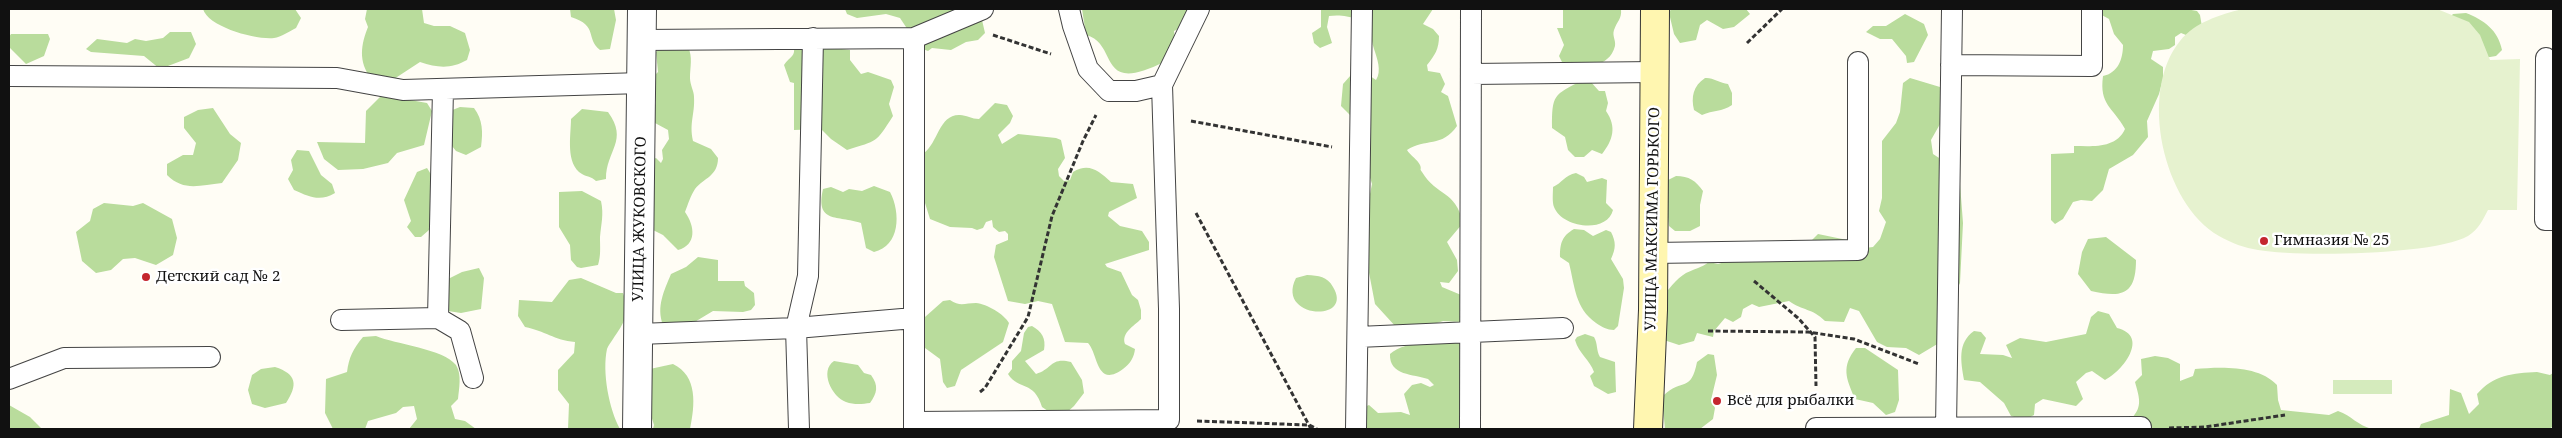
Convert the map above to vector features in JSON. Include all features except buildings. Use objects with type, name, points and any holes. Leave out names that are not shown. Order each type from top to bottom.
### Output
[{"type":"main road","name":"УЛИЦА МАКСИМА ГОРЬКОГО","points":[[1648,429],[1653,253],[1655,9]]},
{"type":"street","name":"УЛИЦА ЖУКОВСКОГО","points":[[637,429],[642,9]]},
{"type":"lane","points":[[642,40],[914,38],[983,9]]},
{"type":"lane","points":[[1070,9],[1072,26],[1088,69],[1109,91],[1136,91],[1162,85]]},
{"type":"lane","points":[[914,38],[914,426],[945,422],[1169,420],[1169,309],[1162,85],[1199,9]]},
{"type":"lane","points":[[1356,429],[1362,9]]},
{"type":"lane","points":[[1470,429],[1471,9]]},
{"type":"lane","points":[[1946,428],[1952,9]]},
{"type":"lane","points":[[1952,65],[2092,66],[2092,9]]},
{"type":"lane","points":[[799,429],[796,328],[808,276],[813,38]]},
{"type":"lane","points":[[2546,58],[2545,220],[2553,220]]},
{"type":"lane","points":[[1653,253],[1858,250],[1858,62]]},
{"type":"lane","points":[[1471,74],[1655,72]]},
{"type":"lane","points":[[9,76],[337,78],[403,90],[642,83]]},
{"type":"lane","points":[[438,318],[443,89]]},
{"type":"lane","points":[[341,320],[438,318],[460,331],[474,378]]},
{"type":"lane","points":[[638,334],[796,328],[914,318]]},
{"type":"lane","points":[[1358,337],[1563,328]]},
{"type":"lane","points":[[9,379],[64,358],[210,357]]},
{"type":"lane","points":[[1816,428],[2141,427]]},
{"type":"path","points":[[1747,43],[1782,9]]},
{"type":"path","points":[[952,22],[1029,48],[1086,63]]},
{"type":"path","points":[[945,422],[985,388],[1028,317],[1052,216],[1083,141],[1109,91]]},
{"type":"path","points":[[1163,115],[1360,153]]},
{"type":"path","points":[[1192,205],[1311,429]]},
{"type":"path","points":[[1709,253],[1766,289],[1798,318],[1808,332],[1815,337],[1816,386]]},
{"type":"path","points":[[1708,331],[1808,332],[1854,339],[1913,362],[1946,370]]},
{"type":"path","points":[[2141,427],[2182,429],[2285,415]]},
{"type":"path","points":[[1169,420],[1309,425],[1317,429]]},
{"type":"green space","points":[[203,9],[295,9],[301,18],[296,28],[274,38],[266,38],[256,37],[223,27],[207,15]]},
{"type":"green space","points":[[367,9],[422,9],[424,23],[434,26],[450,26],[465,33],[470,50],[467,60],[444,67],[420,62],[394,79],[371,78],[362,59],[362,46],[368,27],[365,19]]},
{"type":"green space","points":[[570,9],[614,9],[616,20],[610,49],[600,50],[596,46],[589,28],[571,17]]},
{"type":"green space","points":[[845,9],[990,9],[982,20],[985,33],[978,40],[966,42],[951,50],[932,48],[928,51],[920,48],[900,18],[886,14],[857,18],[847,14]]},
{"type":"green space","points":[[1082,9],[1187,9],[1189,12],[1180,28],[1174,31],[1175,39],[1166,61],[1144,71],[1128,73],[1118,71],[1096,40],[1086,35]]},
{"type":"green space","points":[[1321,9],[1433,9],[1423,24],[1433,29],[1439,36],[1436,52],[1427,65],[1428,71],[1440,73],[1445,84],[1441,92],[1448,96],[1457,126],[1451,133],[1439,140],[1420,144],[1407,150],[1419,163],[1421,171],[1428,180],[1455,204],[1460,212],[1463,223],[1447,242],[1457,260],[1458,271],[1449,283],[1440,282],[1442,287],[1466,297],[1462,322],[1443,321],[1431,325],[1396,327],[1375,304],[1362,236],[1369,232],[1368,204],[1372,184],[1351,116],[1341,106],[1343,84],[1351,75],[1370,76],[1376,80],[1379,73],[1378,64],[1371,35],[1367,28],[1358,20],[1347,16],[1329,16],[1327,27],[1332,43],[1320,48],[1314,43],[1312,33],[1321,27]]},
{"type":"green space","points":[[1563,9],[1621,9],[1620,18],[1614,32],[1615,46],[1612,53],[1602,63],[1565,68],[1559,56],[1564,45],[1557,28],[1563,28]]},
{"type":"green space","points":[[1671,9],[1746,9],[1750,14],[1734,27],[1723,29],[1707,20],[1700,25],[1696,40],[1680,43],[1674,34],[1669,13]]},
{"type":"green space","points":[[2101,9],[2186,9],[2197,11],[2200,15],[2202,27],[2186,35],[2181,33],[2175,37],[2175,45],[2169,49],[2153,51],[2151,59],[2163,67],[2163,79],[2159,94],[2147,121],[2148,137],[2133,155],[2109,169],[2103,190],[2092,201],[2081,200],[2073,202],[2063,219],[2055,224],[2051,220],[2051,154],[2074,153],[2074,146],[2096,146],[2110,143],[2116,140],[2125,129],[2105,100],[2102,86],[2103,76],[2112,72],[2119,65],[2123,45],[2114,34],[2109,19],[2100,14]]},
{"type":"green space","points":[[2242,9],[2437,9],[2469,22],[2480,35],[2490,60],[2520,59],[2517,210],[2488,210],[2475,231],[2468,236],[2451,242],[2398,251],[2333,254],[2277,252],[2248,248],[2219,236],[2200,221],[2183,199],[2171,174],[2163,146],[2159,117],[2160,88],[2167,63],[2186,34],[2208,20]]},
{"type":"green space","points":[[2466,13],[2479,19],[2494,31],[2502,50],[2496,56],[2484,58],[2443,25],[2453,14]]},
{"type":"green space","points":[[1905,14],[1924,24],[1928,35],[1914,62],[1907,63],[1906,56],[1892,39],[1880,39],[1866,32],[1873,26],[1886,26]]},
{"type":"green space","points":[[170,32],[191,32],[196,44],[189,58],[160,69],[144,56],[91,52],[86,49],[97,39],[127,43],[135,39],[146,41],[163,38]]},
{"type":"green space","points":[[11,34],[48,34],[50,39],[44,56],[26,64],[9,47],[9,37]]},
{"type":"green space","points":[[666,43],[688,47],[690,51],[690,81],[694,97],[693,141],[711,149],[718,158],[716,169],[695,189],[691,197],[685,212],[691,223],[691,239],[689,244],[678,250],[663,235],[653,230],[646,161],[656,158],[661,163],[663,159],[662,150],[669,139],[668,130],[655,123],[652,112],[656,103],[654,76],[658,72],[656,52]]},
{"type":"green space","points":[[792,43],[850,50],[850,60],[861,74],[868,72],[891,80],[894,87],[889,104],[893,116],[883,132],[875,140],[847,150],[821,129],[794,130],[794,83],[790,82],[784,65],[794,53]]},
{"type":"green space","points":[[1705,78],[1728,84],[1732,93],[1732,105],[1725,109],[1702,115],[1694,110],[1695,88]]},
{"type":"green space","points":[[1910,78],[1940,87],[1948,110],[1931,140],[1933,154],[1959,171],[1963,223],[1960,283],[1953,297],[1944,340],[1919,355],[1906,348],[1887,347],[1877,342],[1859,311],[1850,308],[1844,322],[1825,321],[1816,314],[1789,301],[1759,307],[1752,304],[1743,309],[1741,317],[1733,322],[1725,318],[1714,331],[1713,337],[1697,333],[1694,341],[1679,345],[1664,340],[1660,300],[1682,275],[1709,262],[1718,264],[1799,240],[1810,242],[1818,234],[1847,240],[1865,248],[1873,247],[1880,239],[1886,222],[1879,211],[1882,198],[1882,141],[1896,123],[1900,112],[1903,83]]},
{"type":"green space","points":[[1583,80],[1590,81],[1599,91],[1605,91],[1608,103],[1606,111],[1612,122],[1612,133],[1609,144],[1602,154],[1592,150],[1584,157],[1575,157],[1568,150],[1565,137],[1552,128],[1553,109],[1556,97],[1560,93]]},
{"type":"green space","points":[[382,95],[427,103],[432,111],[424,145],[397,153],[388,163],[363,169],[338,170],[324,159],[317,142],[365,143],[366,111]]},
{"type":"green space","points":[[995,103],[1007,105],[1013,116],[1010,123],[998,135],[1002,144],[1018,134],[1061,140],[1065,158],[1058,169],[1059,176],[1064,181],[1070,180],[1073,172],[1089,168],[1098,171],[1111,182],[1133,184],[1137,198],[1109,212],[1108,216],[1120,226],[1142,231],[1149,242],[1149,250],[1105,264],[1107,267],[1121,272],[1132,295],[1138,300],[1141,310],[1141,319],[1126,333],[1124,340],[1125,344],[1135,349],[1133,357],[1126,367],[1114,374],[1108,375],[1103,372],[1088,343],[1065,342],[1052,304],[1038,301],[1025,304],[1008,301],[994,257],[996,245],[1008,240],[1008,234],[1005,231],[999,232],[993,227],[992,220],[986,222],[983,228],[977,230],[950,227],[930,219],[925,203],[924,153],[933,143],[947,119],[960,115],[979,119]]},
{"type":"green space","points":[[460,107],[474,108],[482,126],[481,147],[466,155],[456,151],[448,141],[450,111]]},
{"type":"green space","points":[[213,108],[230,134],[241,143],[238,160],[222,183],[199,186],[180,184],[167,175],[167,164],[183,155],[193,155],[196,143],[184,128],[184,117],[198,110]]},
{"type":"green space","points":[[582,109],[608,112],[614,122],[617,138],[609,160],[606,179],[596,181],[582,174],[573,163],[570,149],[571,119]]},
{"type":"green space","points":[[297,150],[309,151],[321,175],[332,184],[335,193],[320,198],[294,190],[288,179],[293,170],[291,160]]},
{"type":"green space","points":[[427,168],[432,176],[431,222],[429,230],[421,237],[415,237],[407,227],[411,221],[404,200],[417,172]]},
{"type":"green space","points":[[1576,173],[1584,177],[1587,182],[1602,178],[1607,180],[1606,203],[1613,210],[1609,218],[1602,223],[1594,225],[1575,224],[1566,220],[1554,207],[1553,187],[1569,175]]},
{"type":"green space","points":[[1676,176],[1692,180],[1703,191],[1700,205],[1700,226],[1690,231],[1675,231],[1669,226],[1664,182]]},
{"type":"green space","points":[[874,186],[890,192],[894,200],[897,219],[896,228],[889,243],[883,249],[874,252],[866,248],[861,223],[830,216],[822,208],[821,200],[823,189],[831,187],[843,192],[849,189],[862,191]]},
{"type":"green space","points":[[582,191],[601,201],[602,215],[598,265],[581,268],[577,267],[571,260],[570,245],[559,227],[559,192]]},
{"type":"green space","points":[[104,203],[133,206],[143,203],[172,219],[177,238],[173,255],[156,265],[135,258],[123,259],[111,270],[96,273],[82,261],[76,232],[90,221],[93,209]]},
{"type":"green space","points":[[1574,229],[1584,230],[1593,236],[1606,230],[1611,232],[1613,236],[1615,245],[1611,259],[1623,279],[1624,288],[1618,326],[1614,330],[1607,329],[1598,324],[1584,311],[1577,296],[1569,263],[1560,257],[1562,240]]},
{"type":"green space","points":[[2106,237],[2136,260],[2133,281],[2130,287],[2119,293],[2111,294],[2091,291],[2078,274],[2082,252],[2088,239]]},
{"type":"green space","points":[[698,257],[718,260],[718,281],[744,281],[745,286],[754,293],[755,305],[751,310],[743,312],[713,311],[688,326],[663,325],[660,312],[661,305],[671,274],[686,267]]},
{"type":"green space","points":[[479,268],[484,278],[481,309],[461,313],[448,311],[448,279],[462,272]]},
{"type":"green space","points":[[1307,275],[1322,277],[1331,283],[1337,299],[1334,307],[1325,311],[1315,311],[1304,308],[1296,302],[1292,292],[1296,278]]},
{"type":"green space","points":[[581,278],[616,293],[623,293],[625,300],[625,318],[607,348],[605,368],[610,401],[620,429],[568,429],[569,404],[558,390],[558,370],[574,353],[575,342],[525,327],[518,316],[519,300],[552,302],[569,280]]},
{"type":"green space","points":[[950,300],[960,304],[976,303],[985,305],[999,313],[1009,323],[1003,342],[961,370],[955,386],[947,388],[943,382],[940,359],[925,348],[923,336],[925,317],[943,301]]},
{"type":"green space","points":[[2098,311],[2109,314],[2117,328],[2127,332],[2132,338],[2132,346],[2125,362],[2112,376],[2105,380],[2092,371],[2086,373],[2076,382],[2083,399],[2076,406],[2043,399],[2035,404],[2034,415],[2024,420],[2011,416],[2004,403],[1980,382],[1964,380],[1961,353],[1965,341],[1974,331],[1981,332],[1986,338],[1980,354],[2003,355],[2012,358],[2006,345],[2020,338],[2046,342],[2086,334],[2091,317]]},
{"type":"green space","points":[[1032,326],[1041,333],[1044,339],[1044,350],[1025,361],[1036,374],[1042,372],[1055,362],[1064,361],[1071,362],[1082,380],[1084,393],[1065,414],[1051,413],[1042,407],[1039,399],[1031,389],[1017,383],[1008,374],[1012,369],[1012,361],[1021,351],[1024,333],[1028,327]]},
{"type":"green space","points":[[1585,334],[1594,337],[1600,357],[1615,362],[1616,392],[1608,394],[1594,386],[1590,376],[1594,372],[1575,340],[1577,337]]},
{"type":"green space","points":[[376,336],[430,351],[450,359],[456,365],[460,377],[458,399],[451,406],[455,419],[465,421],[476,429],[409,429],[417,419],[414,406],[403,407],[396,413],[368,421],[365,429],[333,429],[325,413],[326,379],[347,372],[352,353],[363,337]]},
{"type":"green space","points":[[1470,340],[1461,429],[1347,429],[1362,408],[1369,405],[1378,413],[1401,412],[1410,415],[1404,394],[1412,385],[1421,383],[1430,387],[1434,385],[1428,379],[1398,370],[1391,361],[1390,354],[1397,349],[1417,344]]},
{"type":"green space","points":[[1856,348],[1865,348],[1898,370],[1899,400],[1895,412],[1886,415],[1873,403],[1855,399],[1846,373],[1848,361]]},
{"type":"green space","points":[[1708,354],[1714,355],[1717,375],[1711,400],[1715,408],[1713,419],[1700,429],[1665,429],[1664,395],[1670,390],[1689,382],[1695,372],[1697,362]]},
{"type":"green space","points":[[2155,356],[2168,358],[2180,364],[2180,381],[2193,376],[2195,369],[2227,368],[2260,374],[2269,378],[2277,385],[2281,410],[2329,415],[2338,411],[2372,429],[2144,429],[2132,418],[2139,405],[2135,382],[2142,375],[2141,359]]},
{"type":"green space","points":[[834,361],[858,365],[864,373],[871,375],[876,389],[870,403],[849,403],[836,395],[829,383],[828,377],[830,365]]},
{"type":"green space","points":[[673,364],[681,369],[691,384],[693,410],[690,429],[653,429],[654,425],[650,412],[650,369]]},
{"type":"green space","points":[[275,367],[288,373],[293,381],[294,386],[290,397],[286,403],[265,408],[252,404],[248,390],[252,375],[261,369]]},
{"type":"green space","points":[[2537,372],[2550,375],[2553,373],[2553,426],[2551,428],[2419,429],[2421,424],[2449,415],[2450,389],[2461,393],[2469,414],[2479,404],[2477,394],[2490,383],[2512,374]]},
{"type":"green space","points":[[2333,380],[2392,380],[2392,394],[2333,394]]},
{"type":"green space","points":[[9,405],[30,417],[42,429],[9,429]]},
{"type":"place","name":"Гимназия № 25","points":[[2264,241]]},
{"type":"place","name":"Детский сад № 2","points":[[146,277]]},
{"type":"place","name":"Всё для рыбалки","points":[[1717,401]]}]
